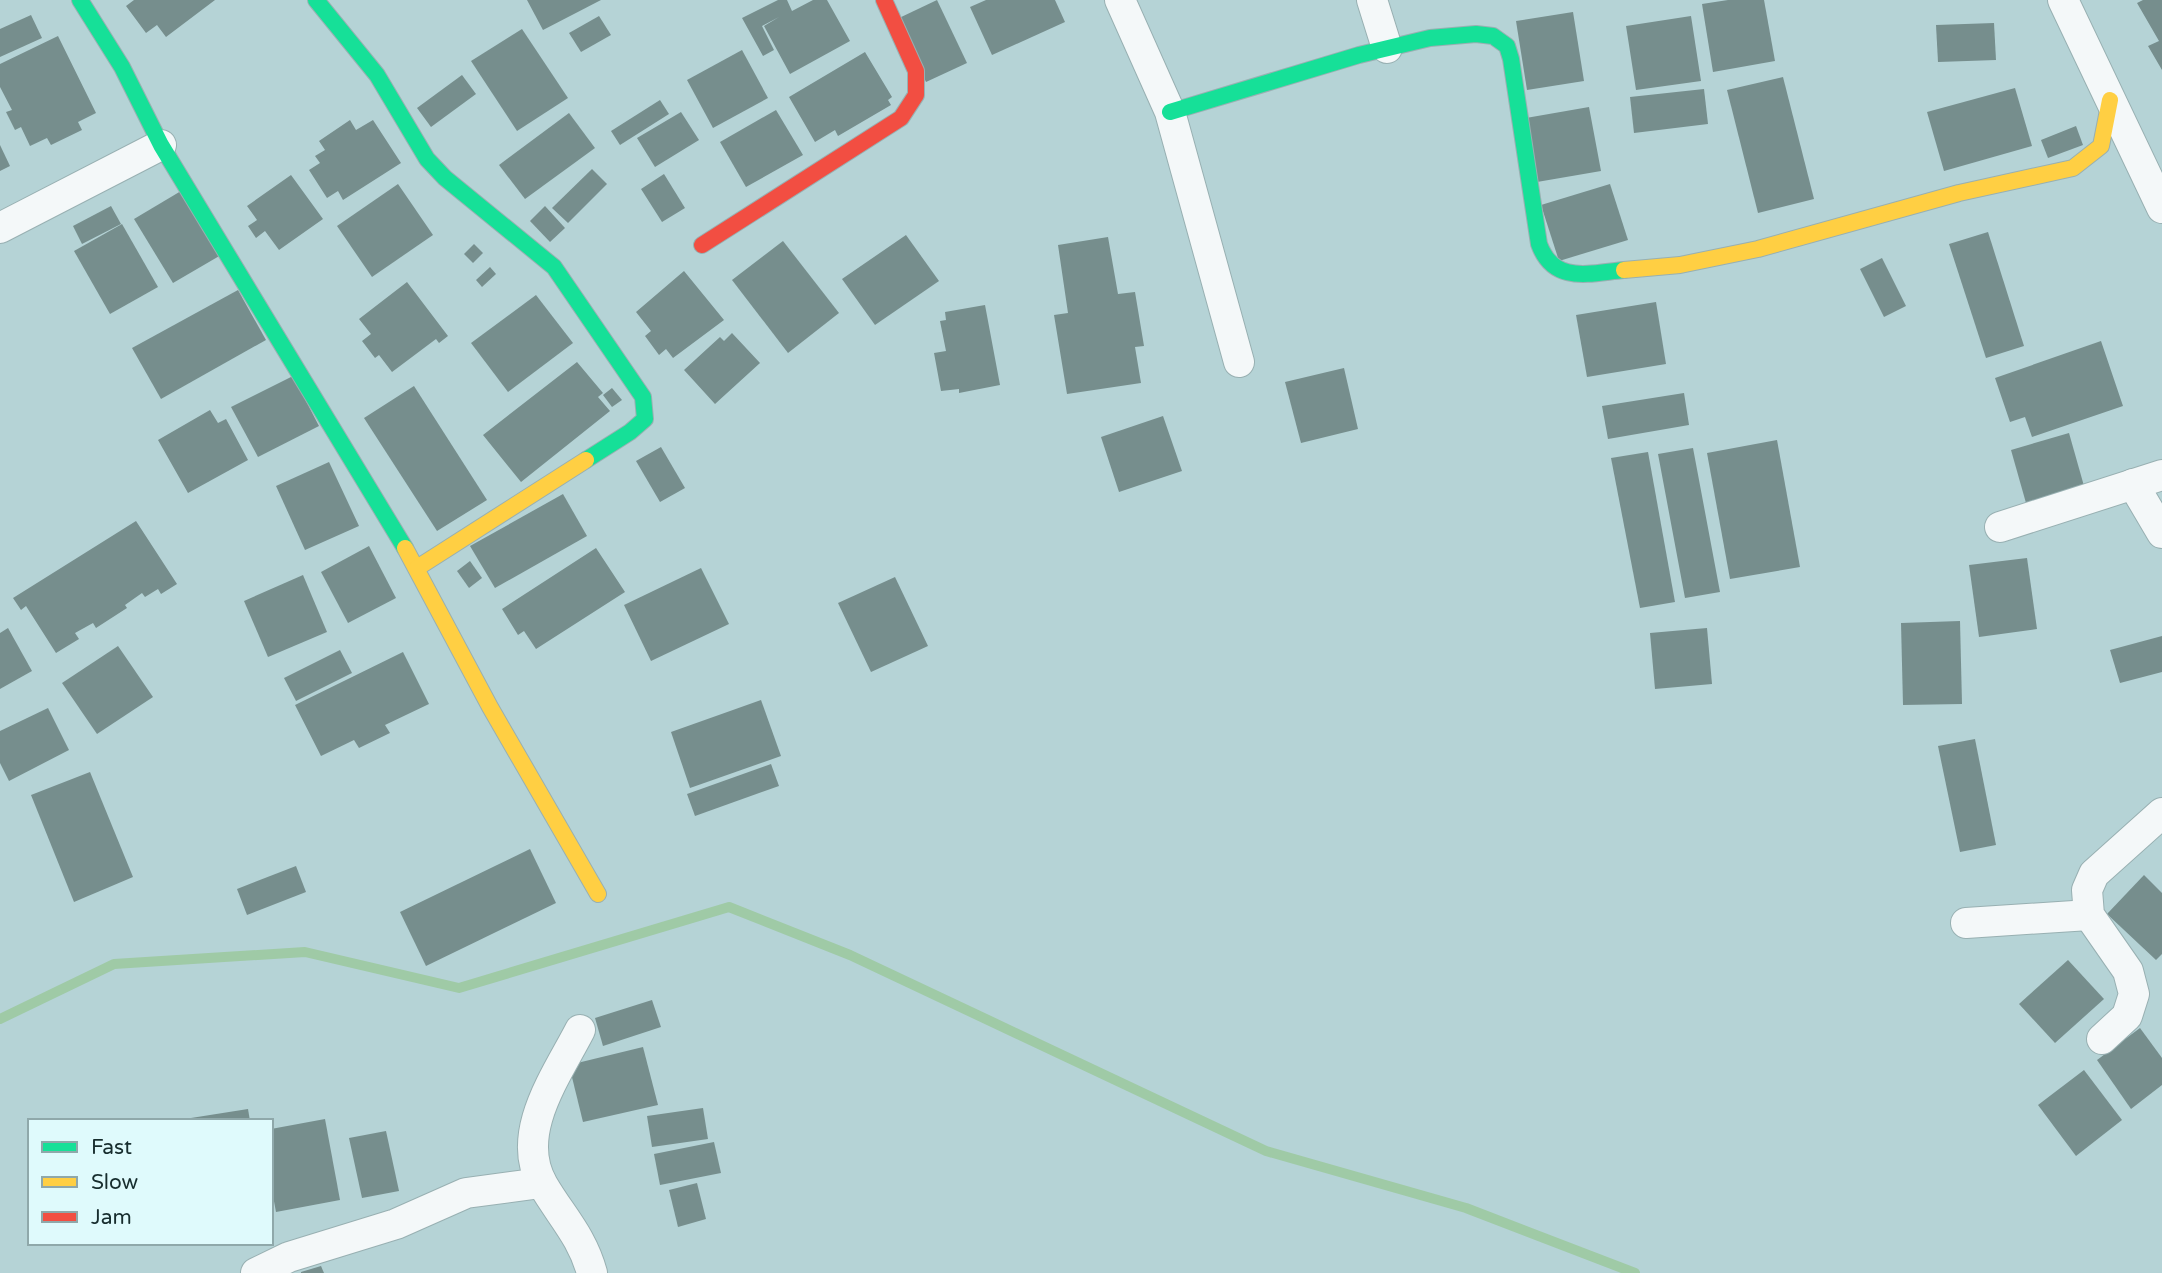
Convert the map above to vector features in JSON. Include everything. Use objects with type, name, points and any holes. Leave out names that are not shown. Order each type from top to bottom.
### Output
[{"type":"street","points":[[80,0],[122,67],[161,145],[417,568],[496,718],[598,894]]},
{"type":"street","points":[[316,0],[377,75],[427,159],[445,178],[554,267],[643,397],[645,419],[630,432],[417,568]]},
{"type":"street","points":[[702,245],[901,118],[916,95],[916,71],[884,0]]},
{"type":"street","points":[[1119,0],[1170,112],[1239,362]]},
{"type":"street","points":[[1371,0],[1387,48]]},
{"type":"street","points":[[2063,0],[2162,208]]},
{"type":"street","points":[[1170,112],[1387,48],[1430,38],[1476,34],[1493,36],[1507,46],[1511,59],[1539,244],[1544,258],[1557,270],[1575,274],[1680,265],[1758,249],[1959,193],[2073,169],[2101,146],[2110,100]]},
{"type":"street","points":[[0,228],[161,145]]},
{"type":"street","points":[[2000,527],[2162,475]]},
{"type":"street","points":[[2133,484],[2162,533]]},
{"type":"street","points":[[2102,1039],[2127,1016],[2134,993],[2128,971],[2089,915],[2087,891],[2094,874],[2162,813]]},
{"type":"street","points":[[1966,923],[2089,915]]},
{"type":"street","points":[[580,1030],[537,1116],[532,1149],[541,1183],[574,1229],[593,1273]]},
{"type":"street","points":[[256,1273],[289,1257],[396,1224],[467,1194],[541,1183]]},
{"type":"building","points":[[134,0],[215,0],[166,37],[157,25],[146,33],[126,6]]},
{"type":"building","points":[[527,0],[601,0],[543,30]]},
{"type":"building","points":[[778,0],[787,0],[792,11],[813,0],[827,0],[850,41],[790,74],[764,26],[779,17],[762,26],[774,50],[763,56],[742,18]]},
{"type":"building","points":[[937,0],[967,63],[926,82],[897,19]]},
{"type":"building","points":[[986,0],[1055,0],[1065,22],[992,55],[970,7]]},
{"type":"building","points":[[1728,0],[1764,0],[1775,61],[1713,72],[1702,4]]},
{"type":"building","points":[[2143,0],[2162,0],[2162,70],[2148,46],[2159,41],[2137,3]]},
{"type":"building","points":[[1573,12],[1584,81],[1527,90],[1516,21]]},
{"type":"building","points":[[31,15],[42,38],[0,57],[0,29]]},
{"type":"building","points":[[599,16],[611,35],[581,52],[569,33]]},
{"type":"building","points":[[1691,16],[1701,81],[1636,90],[1626,26]]},
{"type":"building","points":[[1994,23],[1996,60],[1938,62],[1936,25]]},
{"type":"building","points":[[522,29],[568,98],[517,131],[471,61]]},
{"type":"building","points":[[58,36],[96,113],[78,122],[82,130],[51,145],[47,138],[30,146],[21,127],[15,130],[6,112],[12,110],[0,87],[0,64]]},
{"type":"building","points":[[742,50],[768,98],[713,128],[687,80]]},
{"type":"building","points":[[865,52],[892,97],[888,100],[891,105],[838,136],[835,130],[815,142],[789,97]]},
{"type":"building","points":[[462,75],[476,94],[431,127],[417,108]]},
{"type":"building","points":[[1783,77],[1814,199],[1758,213],[1727,90]]},
{"type":"building","points":[[2015,88],[2032,146],[1944,171],[1927,112]]},
{"type":"building","points":[[1704,89],[1708,124],[1634,133],[1630,97]]},
{"type":"building","points":[[660,100],[669,114],[620,145],[611,131]]},
{"type":"building","points":[[1589,107],[1601,171],[1537,182],[1526,118]]},
{"type":"building","points":[[776,110],[803,155],[746,187],[720,142]]},
{"type":"building","points":[[681,112],[699,140],[655,167],[637,138]]},
{"type":"building","points":[[569,113],[595,148],[525,199],[499,165]]},
{"type":"building","points":[[350,120],[356,130],[373,120],[401,163],[343,200],[338,191],[327,198],[309,170],[320,163],[315,156],[325,150],[319,141]]},
{"type":"building","points":[[2076,126],[2083,145],[2048,158],[2041,140]]},
{"type":"building","points":[[0,145],[10,166],[0,171]]},
{"type":"building","points":[[592,169],[607,184],[568,223],[552,208]]},
{"type":"building","points":[[664,174],[685,208],[662,222],[641,189]]},
{"type":"building","points":[[291,175],[323,219],[279,250],[265,231],[256,238],[248,226],[257,220],[247,206]]},
{"type":"building","points":[[398,184],[433,235],[372,277],[337,226]]},
{"type":"building","points":[[1610,184],[1628,240],[1559,261],[1541,205]]},
{"type":"building","points":[[181,191],[221,255],[173,283],[134,219]]},
{"type":"building","points":[[111,206],[121,224],[82,244],[73,226]]},
{"type":"building","points":[[545,206],[565,228],[550,242],[530,221]]},
{"type":"building","points":[[122,224],[158,287],[110,314],[74,251]]},
{"type":"building","points":[[1988,232],[2024,346],[1986,358],[1949,244]]},
{"type":"building","points":[[906,235],[939,281],[875,325],[842,279]]},
{"type":"building","points":[[1108,237],[1118,294],[1135,292],[1144,346],[1135,347],[1141,383],[1067,394],[1054,315],[1068,313],[1058,245]]},
{"type":"building","points":[[783,241],[839,313],[788,353],[732,280]]},
{"type":"building","points":[[474,244],[483,253],[473,263],[464,254]]},
{"type":"building","points":[[1882,258],[1906,306],[1884,317],[1860,269]]},
{"type":"building","points":[[490,267],[496,274],[482,287],[476,280]]},
{"type":"building","points":[[684,271],[724,320],[673,358],[666,349],[659,355],[645,336],[651,331],[636,312]]},
{"type":"building","points":[[407,282],[448,336],[439,343],[436,339],[392,372],[379,355],[375,358],[362,341],[371,334],[359,319]]},
{"type":"building","points":[[238,290],[266,340],[161,399],[132,348]]},
{"type":"building","points":[[536,295],[573,343],[508,392],[471,343]]},
{"type":"building","points":[[1656,302],[1666,364],[1587,377],[1576,315]]},
{"type":"building","points":[[985,305],[1000,385],[959,393],[959,389],[941,391],[934,353],[946,351],[940,321],[946,320],[945,312]]},
{"type":"building","points":[[732,333],[760,363],[715,404],[684,370],[720,337],[724,341]]},
{"type":"building","points":[[2101,341],[2123,406],[2032,437],[2025,417],[2010,422],[1995,378]]},
{"type":"building","points":[[577,362],[603,393],[598,397],[610,411],[521,482],[483,435]]},
{"type":"building","points":[[1344,368],[1358,429],[1301,443],[1285,382]]},
{"type":"building","points":[[293,376],[319,426],[258,457],[231,407]]},
{"type":"building","points":[[414,386],[487,500],[437,531],[364,418]]},
{"type":"building","points":[[612,388],[622,400],[612,407],[603,395]]},
{"type":"building","points":[[1684,393],[1689,425],[1608,439],[1602,406]]},
{"type":"building","points":[[210,410],[218,423],[226,419],[248,460],[188,493],[158,440]]},
{"type":"building","points":[[1163,416],[1182,471],[1119,492],[1101,437]]},
{"type":"building","points":[[2069,433],[2084,486],[2026,503],[2011,450]]},
{"type":"building","points":[[1777,440],[1800,567],[1730,579],[1707,453]]},
{"type":"building","points":[[661,447],[685,488],[660,502],[636,461]]},
{"type":"building","points":[[1693,448],[1720,592],[1685,598],[1658,454]]},
{"type":"building","points":[[1648,452],[1675,602],[1640,608],[1611,458]]},
{"type":"building","points":[[329,462],[359,526],[305,550],[276,486]]},
{"type":"building","points":[[563,494],[587,536],[495,588],[470,546]]},
{"type":"building","points":[[136,521],[177,584],[161,594],[158,589],[145,597],[142,593],[125,605],[127,608],[96,628],[93,623],[75,633],[79,639],[56,653],[26,606],[21,610],[13,598]]},
{"type":"building","points":[[369,546],[396,598],[348,623],[321,572]]},
{"type":"building","points":[[596,548],[625,592],[536,649],[524,631],[518,635],[502,609]]},
{"type":"building","points":[[2027,558],[2037,629],[1979,637],[1969,565]]},
{"type":"building","points":[[470,561],[482,578],[469,588],[457,571]]},
{"type":"building","points":[[701,568],[729,624],[651,661],[624,605]]},
{"type":"building","points":[[303,575],[327,632],[268,657],[244,601]]},
{"type":"building","points":[[895,577],[928,646],[871,672],[838,603]]},
{"type":"building","points":[[1960,621],[1962,704],[1903,705],[1901,623]]},
{"type":"building","points":[[8,628],[32,671],[0,689],[0,633]]},
{"type":"building","points":[[1707,628],[1712,684],[1655,689],[1650,633]]},
{"type":"building","points":[[2162,636],[2162,672],[2120,683],[2110,650]]},
{"type":"building","points":[[118,646],[153,697],[97,734],[62,683]]},
{"type":"building","points":[[340,650],[352,673],[296,701],[284,678]]},
{"type":"building","points":[[403,652],[429,704],[385,725],[390,733],[359,748],[354,740],[321,756],[295,705]]},
{"type":"building","points":[[761,700],[781,756],[690,788],[671,732]]},
{"type":"building","points":[[48,708],[69,750],[9,781],[0,763],[0,731]]},
{"type":"building","points":[[1975,739],[1996,845],[1960,852],[1938,746]]},
{"type":"building","points":[[771,764],[779,786],[695,816],[687,794]]},
{"type":"building","points":[[90,772],[133,877],[74,902],[31,795]]},
{"type":"building","points":[[530,849],[556,903],[426,966],[400,912]]},
{"type":"building","points":[[296,866],[306,892],[247,915],[237,889]]},
{"type":"building","points":[[2144,875],[2162,893],[2162,954],[2156,960],[2107,914]]},
{"type":"building","points":[[2068,960],[2104,999],[2055,1043],[2019,1004]]},
{"type":"building","points":[[652,1000],[661,1027],[603,1046],[595,1018]]},
{"type":"building","points":[[2140,1028],[2162,1058],[2162,1085],[2131,1109],[2097,1060]]},
{"type":"building","points":[[643,1047],[658,1105],[583,1122],[569,1065]]},
{"type":"building","points":[[2084,1070],[2122,1120],[2076,1156],[2038,1105]]},
{"type":"building","points":[[703,1108],[708,1139],[652,1147],[647,1116]]},
{"type":"building","points":[[248,1109],[250,1119],[191,1119]]},
{"type":"building","points":[[325,1119],[340,1200],[276,1212],[273,1196],[273,1129]]},
{"type":"building","points":[[386,1131],[399,1191],[362,1198],[349,1138]]},
{"type":"building","points":[[714,1142],[721,1173],[660,1185],[654,1154]]},
{"type":"building","points":[[697,1183],[706,1219],[678,1227],[669,1190]]},
{"type":"building","points":[[321,1266],[324,1273],[301,1273],[301,1272]]},
{"type":"waterway","points":[[0,1019],[114,964],[305,952],[459,988],[729,907],[850,955],[1266,1151],[1466,1208],[1635,1273]]},
{"type":"traffic: fast","points":[[80,0],[122,67],[161,145],[405,548]]},
{"type":"traffic: fast","points":[[316,0],[377,75],[427,159],[445,178],[554,267],[643,397],[645,419],[630,432],[586,460]]},
{"type":"traffic: fast","points":[[1170,112],[1359,55],[1430,38],[1476,34],[1493,36],[1507,46],[1511,59],[1539,244],[1546,257],[1554,266],[1574,274],[1624,270]]},
{"type":"traffic: slow","points":[[1624,270],[1680,265],[1758,249],[1959,193],[2073,168],[2101,146],[2110,100]]},
{"type":"traffic: slow","points":[[417,568],[586,460]]},
{"type":"traffic: slow","points":[[405,548],[490,707],[598,894]]},
{"type":"traffic: jam","points":[[702,245],[901,118],[916,95],[916,71],[884,0]]}]
